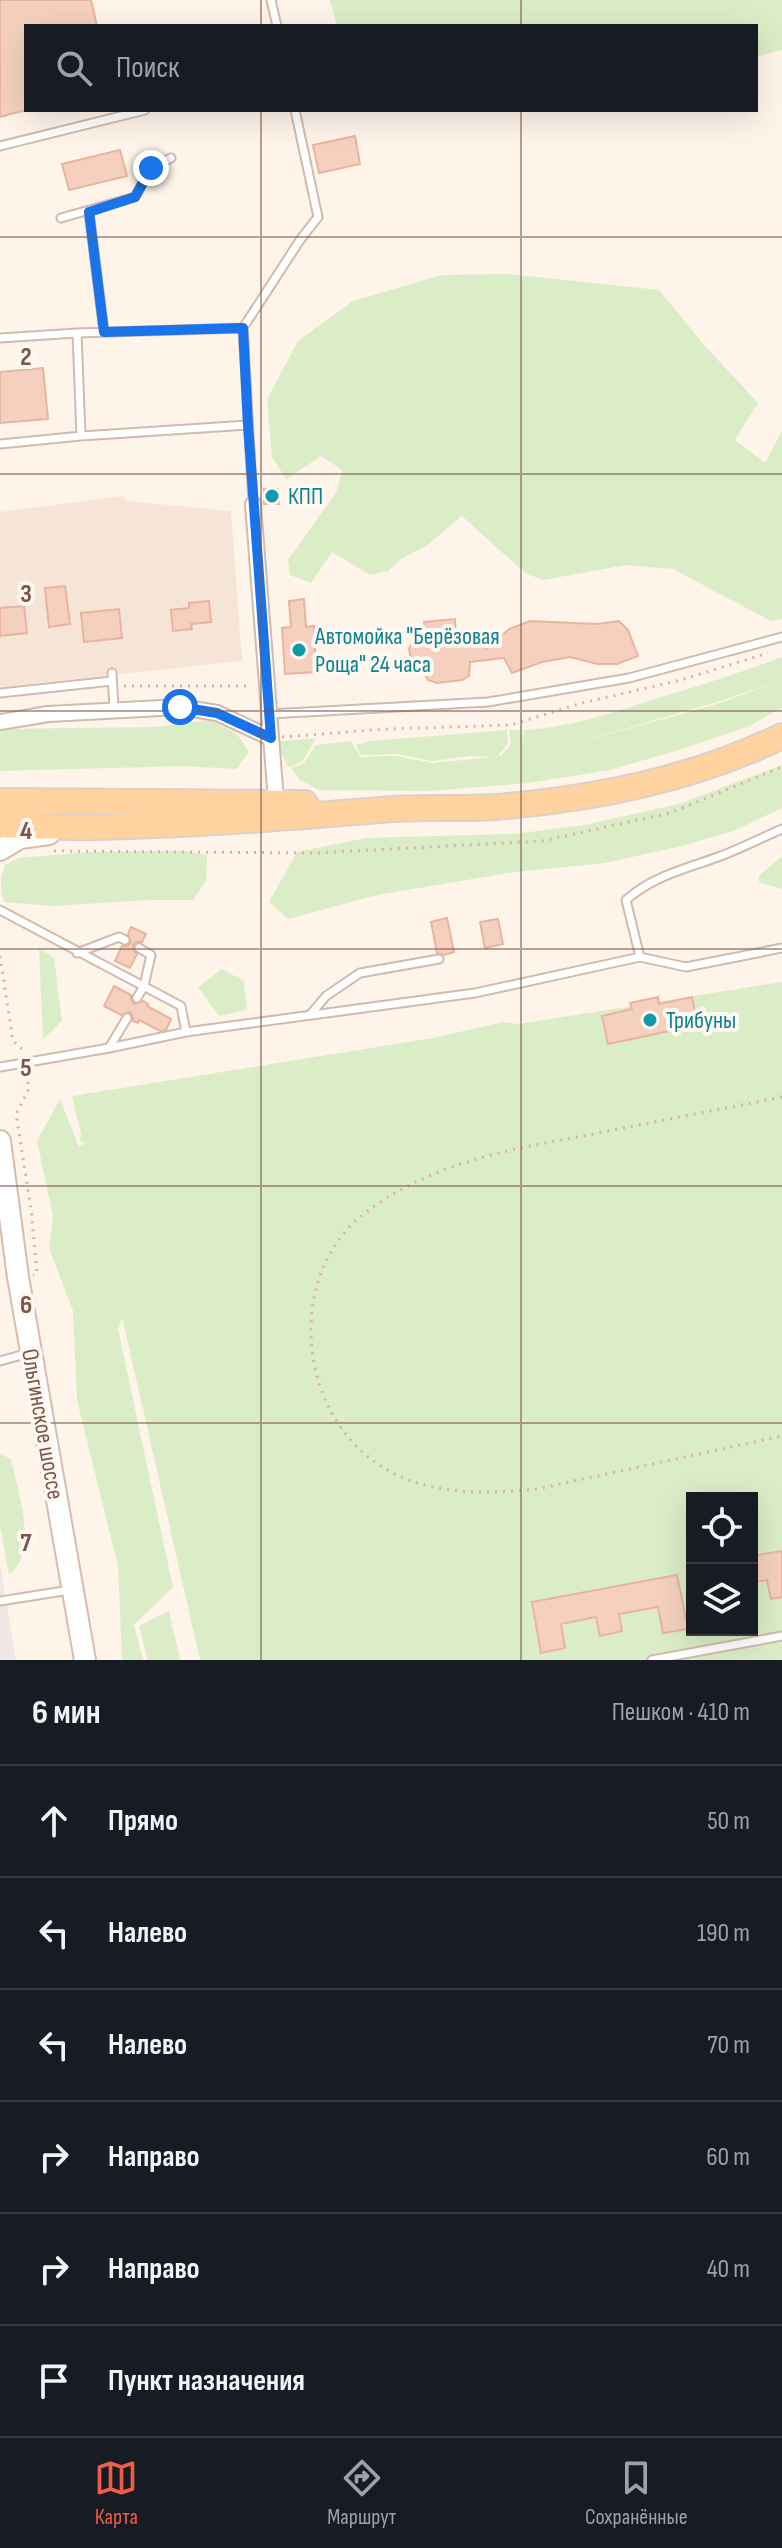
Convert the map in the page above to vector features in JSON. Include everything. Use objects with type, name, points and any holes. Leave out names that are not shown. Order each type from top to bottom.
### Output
[{"type":"main road","points":[[0,801],[276,801],[404,808],[494,807],[573,798],[631,787],[701,769],[782,736]]},
{"type":"main road","points":[[0,825],[96,827],[239,821],[404,808]]},
{"type":"main road","points":[[0,850],[20,838],[96,827]]},
{"type":"main road","name":"Ольгинское шоссе","points":[[0,1141],[18,1277],[85,1660]]},
{"type":"street","points":[[253,504],[276,801]]},
{"type":"street","points":[[0,722],[48,714],[114,709],[199,708],[271,738]]},
{"type":"lane","points":[[271,0],[277,24]]},
{"type":"lane","points":[[0,146],[137,112]]},
{"type":"lane","points":[[253,504],[243,328],[318,217],[295,112]]},
{"type":"lane","points":[[61,218],[135,197],[151,168],[171,158]]},
{"type":"lane","points":[[89,212],[104,332]]},
{"type":"lane","points":[[0,338],[243,328]]},
{"type":"lane","points":[[77,333],[81,436]]},
{"type":"lane","points":[[0,444],[248,425]]},
{"type":"lane","points":[[269,714],[488,702],[629,678],[782,637]]},
{"type":"lane","points":[[0,693],[112,680],[114,709]]},
{"type":"lane","points":[[640,957],[626,900],[640,887],[782,829]]},
{"type":"lane","points":[[0,910],[181,1006],[186,1032]]},
{"type":"lane","points":[[77,953],[119,937],[125,940]]},
{"type":"lane","points":[[137,998],[144,986],[151,955],[139,948]]},
{"type":"lane","points":[[0,1067],[186,1032],[475,993],[640,957],[686,967],[782,948]]},
{"type":"lane","points":[[310,1015],[326,996],[360,973],[439,959]]},
{"type":"lane","points":[[109,1048],[127,1018]]},
{"type":"lane","points":[[0,1361],[31,1352]]},
{"type":"lane","points":[[0,1601],[72,1590]]},
{"type":"lane","points":[[652,1660],[782,1636]]},
{"type":"path","points":[[112,680],[267,686]]},
{"type":"path","points":[[46,851],[316,853],[542,841],[670,813],[782,767]]},
{"type":"path","points":[[0,956],[13,1041],[22,1049],[29,1089],[16,1114],[31,1208],[37,1274],[18,1277]]},
{"type":"path","points":[[782,1097],[497,1153],[467,1160],[413,1183],[363,1214],[342,1235],[320,1276],[309,1320],[314,1365],[333,1414],[345,1434],[384,1468],[434,1487],[497,1493],[537,1489],[782,1436]]},
{"type":"shaded area","points":[[123,496],[128,501],[231,511],[242,661],[0,687],[0,512]]},
{"type":"shaded area","points":[[1,1570],[16,1660],[0,1660]]},
{"type":"green space","points":[[330,0],[782,0],[782,50],[758,56],[758,24],[336,24]]},
{"type":"green space","points":[[507,274],[659,290],[758,403],[735,440],[765,463],[782,431],[782,619],[771,621],[673,569],[626,565],[543,580],[525,573],[462,516],[426,546],[401,559],[388,571],[370,575],[332,552],[311,583],[290,575],[288,560],[336,493],[342,470],[321,456],[286,479],[272,457],[267,399],[298,341],[353,301],[442,275]]},
{"type":"green space","points":[[782,657],[782,708],[747,727],[610,770],[528,783],[430,791],[319,790],[300,780],[291,768],[304,763],[316,745],[351,741],[360,757],[395,756],[432,763],[494,757],[469,756],[432,761],[396,754],[361,755],[356,745],[371,741],[507,730],[508,744],[498,755],[501,756],[511,744],[509,730],[522,730],[524,742],[524,730],[589,719]],"holes":[[[776,682],[720,703],[570,745]]]},
{"type":"green space","points":[[211,720],[237,734],[249,752],[236,769],[184,766],[0,771],[0,729],[155,727]]},
{"type":"green space","points":[[316,738],[302,762],[288,767],[276,742]]},
{"type":"green space","points":[[782,765],[782,808],[733,831],[682,846],[605,863],[515,872],[377,895],[288,919],[269,902],[297,852],[366,838],[514,834],[584,825],[679,804]]},
{"type":"green space","points":[[184,851],[207,855],[206,881],[193,900],[52,906],[4,902],[1,879],[5,865],[19,858],[89,852]]},
{"type":"green space","points":[[782,856],[782,889],[759,882],[759,876]]},
{"type":"green space","points":[[39,949],[54,958],[62,1021],[43,1039]]},
{"type":"green space","points":[[222,969],[244,981],[247,1010],[219,1016],[198,987]]},
{"type":"green space","points":[[782,982],[782,1660],[200,1660],[122,1317],[118,1329],[173,1587],[134,1625],[143,1660],[122,1660],[118,1566],[77,1400],[73,1311],[49,1248],[53,1216],[37,1141],[60,1099],[79,1147],[84,1145],[80,1141],[72,1096],[433,1038],[503,1022],[519,1024]]},
{"type":"green space","points":[[0,1454],[11,1459],[24,1520],[23,1552],[18,1565],[9,1574],[0,1525]]},
{"type":"green space","points":[[169,1611],[180,1660],[148,1660],[139,1626]]},
{"type":"building","points":[[0,0],[91,0],[97,24],[24,24],[24,111],[0,117]]},
{"type":"building","points":[[355,136],[360,164],[319,173],[313,145]]},
{"type":"building","points":[[120,150],[127,176],[69,190],[62,164]]},
{"type":"building","points":[[43,368],[48,419],[0,423],[0,372]]},
{"type":"building","name":"КПП","points":[[264,489],[278,489],[279,504],[264,504]]},
{"type":"building","points":[[65,586],[70,624],[49,627],[45,588]]},
{"type":"building","name":"Автомойка \"Берёзовая Роща\" 24 часа","points":[[304,599],[306,627],[314,626],[316,672],[285,674],[282,628],[291,627],[289,601]]},
{"type":"building","points":[[209,601],[211,622],[191,624],[192,629],[173,631],[171,610],[189,608],[189,603]]},
{"type":"building","points":[[24,606],[27,633],[0,636],[0,608]]},
{"type":"building","points":[[119,609],[122,638],[84,642],[81,613]]},
{"type":"building","points":[[455,619],[456,641],[484,638],[486,649],[509,629],[530,621],[597,624],[619,621],[628,630],[638,656],[617,664],[597,664],[570,657],[542,662],[512,673],[504,658],[470,662],[469,676],[462,680],[437,683],[428,680],[411,660],[409,649],[414,639],[425,631],[424,622]]},
{"type":"building","points":[[447,918],[454,952],[444,955],[437,953],[431,922]]},
{"type":"building","points":[[498,919],[503,944],[485,948],[480,922]]},
{"type":"building","points":[[131,927],[146,934],[142,942],[133,945],[137,954],[130,968],[115,961],[122,946],[128,946],[131,942],[128,934]]},
{"type":"building","points":[[114,986],[131,995],[134,1004],[143,1001],[171,1019],[166,1030],[160,1031],[139,1020],[138,1023],[133,1021],[130,1012],[121,1015],[104,1006]]},
{"type":"building","name":"Трибуны","points":[[658,997],[659,1004],[692,997],[698,1025],[608,1044],[602,1016],[632,1009],[630,1003]]},
{"type":"building","points":[[782,1551],[782,1597],[771,1599],[767,1580],[758,1582],[758,1555]]},
{"type":"building","points":[[677,1575],[686,1629],[663,1633],[658,1607],[619,1614],[622,1631],[600,1636],[596,1617],[561,1624],[565,1648],[541,1653],[532,1602]]},
{"type":"place","name":"КПП","points":[[272,496]]},
{"type":"place","name":"Автомойка \"Берёзовая Роща\" 24 часа","points":[[299,650]]},
{"type":"place","name":"Трибуны","points":[[650,1020]]},
{"type":"route","points":[[151,168],[135,197],[89,212],[104,332],[243,328],[271,738],[217,713],[180,707]]}]
